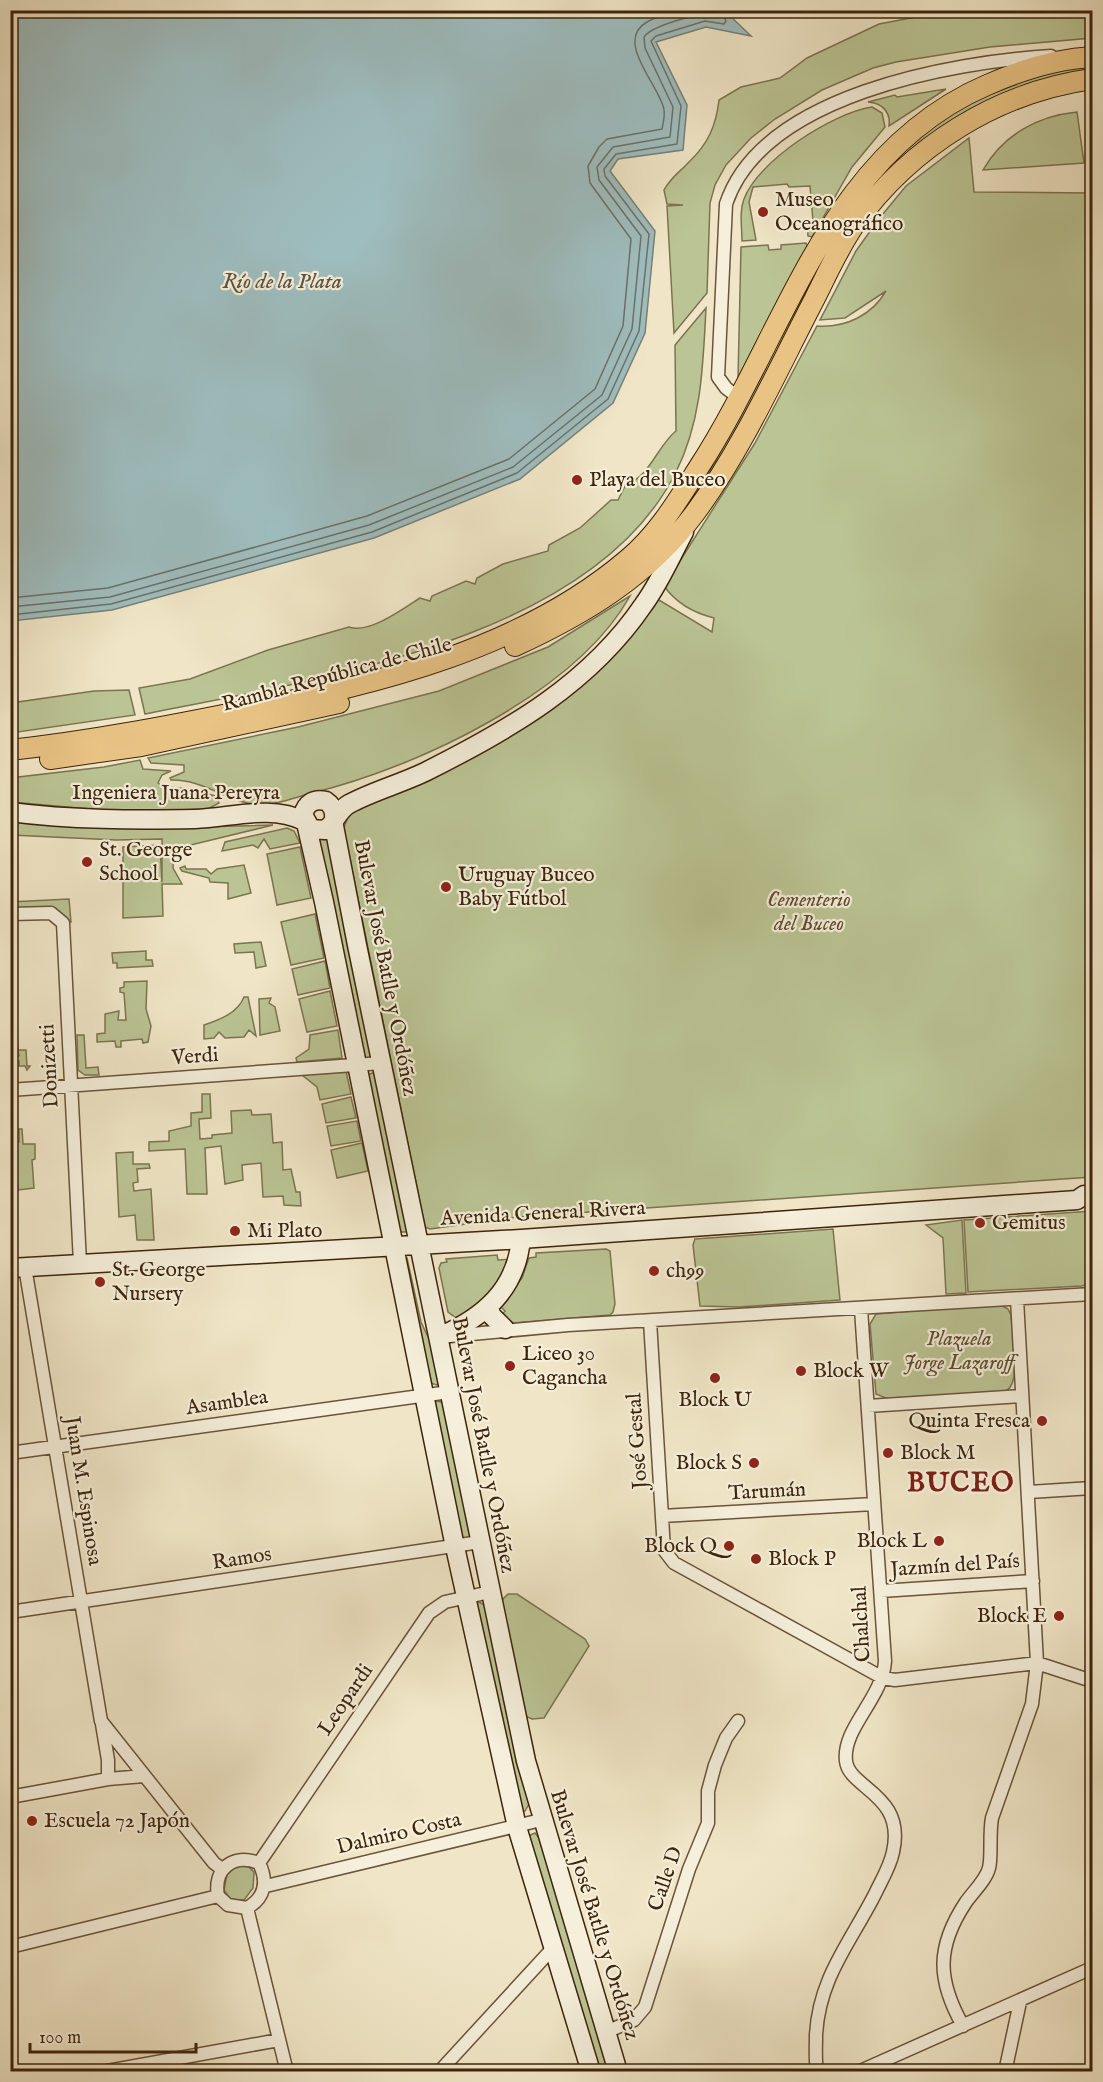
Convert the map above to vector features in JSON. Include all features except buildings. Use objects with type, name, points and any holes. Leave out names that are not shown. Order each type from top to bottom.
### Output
[{"type":"main road","name":"Rambla República de Chile","points":[[10,750],[139,733],[331,692],[407,671],[500,638],[564,606],[632,556],[664,519],[721,431],[820,242],[855,190],[888,152],[929,116],[967,93],[1034,67],[1092,57]]},
{"type":"main road","name":"Rambla República de Chile","points":[[10,763],[141,746],[294,715],[436,676],[506,650],[557,626],[629,582],[654,560],[694,514],[738,445],[847,238],[875,198],[924,152],[982,114],[1030,94],[1092,79]]},
{"type":"main road","points":[[317,800],[353,792],[400,775],[499,725],[557,687],[601,648],[629,615],[649,585],[658,542],[709,471],[718,449],[721,431]]},
{"type":"main road","name":"Ingeniera Juana Pereyra","points":[[10,812],[88,818],[198,819],[273,812],[287,814],[305,822],[314,830],[321,831],[331,826],[334,819],[347,805],[393,787],[501,732],[544,705],[583,674],[644,604],[694,514]]},
{"type":"main road","name":"Ingeniera Juana Pereyra","points":[[305,822],[307,806],[317,800]]},
{"type":"main road","points":[[317,800],[329,804],[334,811],[334,819]]},
{"type":"main road","name":"Bulevar José Batlle y Ordóñez","points":[[334,819],[526,1761],[618,2072]]},
{"type":"main road","points":[[305,822],[358,1064],[454,1547],[517,1827],[591,2072]]},
{"type":"main road","name":"Avenida General Rivera","points":[[18,1267],[392,1244],[521,1239],[1087,1200]]},
{"type":"main road","points":[[440,1337],[461,1328],[499,1296],[516,1270],[521,1239]]},
{"type":"main road","points":[[488,1307],[492,1316],[505,1329]]},
{"type":"street","name":"Rambla República de Chile","points":[[739,398],[718,377],[726,204],[738,179],[763,151],[786,131],[835,102],[899,80],[1028,57],[1076,54],[1092,57]]},
{"type":"street","name":"Donizetti","points":[[10,914],[51,913],[63,923],[80,1263]]},
{"type":"street","name":"Verdi","points":[[10,1090],[382,1063]]},
{"type":"street","name":"Juan M. Espinosa","points":[[18,1267],[56,1446],[108,1760],[108,1779]]},
{"type":"street","points":[[440,1337],[505,1329],[1092,1294]]},
{"type":"street","points":[[963,2026],[945,1989],[944,1951],[955,1921],[989,1869],[989,1838],[992,1818],[1032,1704],[1037,1663],[1017,1299]]},
{"type":"street","name":"Chalchal","points":[[818,2072],[817,2011],[822,1994],[839,1955],[881,1882],[893,1851],[893,1834],[888,1807],[851,1773],[846,1758],[850,1738],[883,1678],[885,1661],[861,1309]]},
{"type":"street","name":"José Gestal","points":[[650,1321],[664,1550],[668,1558],[738,1600],[883,1678]]},
{"type":"street","name":"Asamblea","points":[[10,1453],[449,1392]]},
{"type":"street","points":[[868,1406],[1023,1396]]},
{"type":"street","points":[[1029,1492],[1092,1488]]},
{"type":"street","name":"Tarumán","points":[[662,1516],[874,1504]]},
{"type":"street","name":"Ramos","points":[[10,1612],[480,1542]]},
{"type":"street","name":"Jazmín del País","points":[[881,1591],[1033,1581]]},
{"type":"street","name":"Leopardi","points":[[259,1863],[423,1620],[439,1605],[490,1592]]},
{"type":"street","points":[[883,1678],[895,1680],[1037,1663],[1092,1681]]},
{"type":"street","name":"Juan M. Espinosa","points":[[101,1721],[222,1869]]},
{"type":"street","name":"Calle D","points":[[606,2032],[634,2020],[645,2007],[689,1869],[708,1823],[708,1791],[715,1765],[726,1738],[738,1721]]},
{"type":"street","points":[[10,1797],[108,1779],[144,1776]]},
{"type":"street","name":"Dalmiro Costa","points":[[266,1886],[542,1820]]},
{"type":"street","points":[[234,1860],[259,1863],[265,1874],[266,1886],[257,1900],[247,1908],[228,1905],[218,1896],[216,1887],[222,1869],[234,1860]]},
{"type":"street","points":[[10,1947],[218,1896]]},
{"type":"street","points":[[247,1908],[287,2072]]},
{"type":"street","points":[[439,2072],[553,1948]]},
{"type":"street","points":[[858,2072],[1020,2002],[1092,1968]]},
{"type":"street","points":[[1005,2072],[1020,2002]]},
{"type":"street","points":[[102,2072],[279,2040]]},
{"type":"green space","points":[[953,10],[1092,11],[1092,38],[990,47],[896,62],[873,68],[822,90],[775,119],[751,138],[726,165],[715,185],[710,203],[707,293],[674,333],[667,206],[683,205],[667,204],[664,190],[706,141],[716,118],[719,100],[741,87],[780,78],[807,58],[879,24]]},
{"type":"green space","points":[[1092,67],[1092,71],[900,161],[710,477],[686,510],[720,453],[812,272],[848,215],[890,164],[940,122],[1000,90],[1045,74]]},
{"type":"green space","points":[[946,89],[889,126],[889,116],[884,109],[868,102],[895,95],[897,97]]},
{"type":"green space","points":[[872,107],[882,113],[885,127],[852,167],[812,237],[808,236],[807,222],[813,221],[810,186],[789,187],[787,184],[753,187],[749,202],[756,240],[742,241],[742,204],[752,184],[764,169],[798,141],[818,129],[856,111]]},
{"type":"green space","points":[[1077,112],[1084,163],[983,170],[1000,147],[1023,129],[1048,118]]},
{"type":"green space","name":"Cementerio del Buceo","points":[[969,138],[974,192],[1092,193],[1092,1177],[518,1217],[430,1229],[425,1227],[346,840],[344,827],[350,812],[516,731],[654,597],[712,632],[714,618],[686,606],[664,586],[755,443],[817,326],[838,325],[857,318],[873,307],[886,291],[845,318],[820,320],[856,251],[906,186]]},
{"type":"green space","points":[[806,243],[807,246],[738,378],[741,247],[768,245],[769,250],[781,249],[781,245]]},
{"type":"green space","points":[[706,308],[700,392],[685,452],[676,472],[636,530],[581,576],[515,614],[442,644],[287,686],[145,714],[139,688],[190,679],[268,650],[349,627],[366,627],[376,624],[420,598],[430,601],[432,596],[466,581],[475,584],[477,578],[503,564],[548,551],[549,545],[580,528],[611,500],[618,500],[626,484],[641,475],[676,431],[675,345]]},
{"type":"green space","points":[[630,596],[605,631],[572,664],[533,694],[490,721],[444,745],[353,781],[278,803],[258,805],[236,800],[194,783],[171,780],[170,778],[184,772],[184,765],[151,763],[148,758],[298,727],[439,691],[548,647]]},
{"type":"green space","points":[[129,690],[135,715],[11,733],[11,703],[94,691]]},
{"type":"green space","points":[[140,760],[143,769],[171,771],[162,775],[158,783],[164,787],[191,789],[215,796],[219,803],[208,809],[124,812],[11,802],[10,778],[104,767]]},
{"type":"green space","points":[[11,818],[163,828],[273,825],[174,849],[173,868],[182,884],[162,884],[163,916],[123,918],[123,847],[160,845],[162,882],[162,839],[116,840],[11,835]]},
{"type":"green space","points":[[287,828],[294,831],[300,843],[270,849],[264,839],[258,848],[253,845],[222,851],[225,842]]},
{"type":"green space","points":[[329,832],[372,1055],[368,1058],[364,1058],[315,834]]},
{"type":"green space","points":[[300,847],[311,898],[277,905],[267,854]]},
{"type":"green space","points":[[244,865],[251,893],[228,899],[228,883],[210,882],[209,878],[182,871],[180,868],[185,866],[186,869],[206,869],[211,874],[217,869]]},
{"type":"green space","points":[[69,899],[71,922],[67,922],[58,910],[43,907],[11,908],[10,902]]},
{"type":"green space","points":[[315,914],[324,958],[291,965],[281,922]]},
{"type":"green space","points":[[261,942],[266,966],[256,968],[254,952],[235,953],[234,944]]},
{"type":"green space","points":[[146,951],[146,960],[152,960],[153,966],[117,968],[117,963],[113,963],[112,953]]},
{"type":"green space","points":[[325,961],[330,988],[298,995],[292,969]]},
{"type":"green space","points":[[147,981],[146,1009],[151,1026],[148,1042],[143,1043],[142,1039],[121,1041],[121,1047],[116,1047],[115,1041],[97,1042],[97,1034],[105,1033],[105,1014],[119,1011],[118,1020],[126,1020],[124,993],[120,992],[120,988],[124,987],[124,982]]},
{"type":"green space","points":[[11,989],[14,989],[18,1050],[26,1050],[27,1066],[30,1066],[27,1070],[25,1066],[19,1066],[19,1061],[14,1061],[14,1057],[19,1056],[18,1051],[11,1052],[13,1041],[11,1036]]},
{"type":"green space","points":[[330,991],[337,1026],[307,1032],[299,999]]},
{"type":"green space","points":[[244,997],[248,997],[256,1036],[249,1030],[244,1037],[225,1038],[219,1032],[214,1038],[204,1039],[204,1025],[233,1012]]},
{"type":"green space","points":[[271,998],[269,1003],[275,1007],[280,1031],[260,1035],[259,999]]},
{"type":"green space","points":[[338,1030],[342,1058],[297,1062],[296,1058],[309,1049],[310,1035]]},
{"type":"green space","points":[[77,1035],[84,1035],[86,1068],[98,1067],[99,1075],[85,1075],[78,1070]]},
{"type":"green space","points":[[346,1071],[351,1094],[320,1100],[317,1087],[302,1075]]},
{"type":"green space","points":[[376,1074],[408,1232],[400,1232],[368,1075]]},
{"type":"green space","points":[[202,1094],[210,1094],[211,1118],[199,1119],[200,1139],[232,1133],[231,1111],[251,1110],[252,1115],[271,1114],[273,1143],[282,1142],[283,1170],[291,1169],[296,1192],[300,1192],[301,1206],[284,1205],[283,1196],[263,1197],[261,1163],[242,1165],[243,1180],[225,1184],[221,1146],[205,1148],[207,1194],[187,1194],[185,1149],[149,1151],[149,1142],[169,1141],[169,1131],[191,1126],[191,1113],[202,1112]]},
{"type":"green space","points":[[351,1097],[356,1118],[326,1123],[322,1104]]},
{"type":"green space","points":[[357,1121],[361,1141],[331,1146],[327,1126]]},
{"type":"green space","points":[[19,1129],[22,1129],[23,1144],[35,1144],[35,1159],[32,1160],[34,1188],[18,1190],[15,1162],[11,1161],[10,1142],[19,1142]]},
{"type":"green space","points":[[362,1143],[368,1171],[337,1178],[331,1150]]},
{"type":"green space","points":[[133,1152],[133,1164],[149,1164],[150,1168],[137,1169],[138,1182],[133,1183],[134,1191],[151,1189],[154,1240],[137,1240],[135,1215],[119,1217],[116,1153]]},
{"type":"green space","points":[[1092,1211],[1091,1283],[1082,1286],[968,1292],[964,1220]]},
{"type":"green space","points":[[962,1220],[966,1293],[946,1294],[943,1238],[926,1225]]},
{"type":"green space","points":[[833,1229],[840,1300],[739,1307],[700,1306],[693,1245],[695,1239]]},
{"type":"green space","points":[[606,1249],[610,1251],[615,1304],[610,1315],[514,1323],[506,1323],[499,1318],[505,1311],[501,1307],[522,1278],[529,1258],[536,1257],[536,1253]]},
{"type":"green space","points":[[497,1255],[498,1260],[513,1259],[494,1293],[459,1320],[448,1312],[439,1268],[441,1263],[447,1262],[446,1259]]},
{"type":"green space","points":[[405,1258],[407,1258],[421,1322],[430,1341],[439,1383],[437,1385],[430,1383]]},
{"type":"green space","name":"Plazuela Jorge Lazaroff","points":[[999,1304],[1008,1309],[1011,1315],[1014,1345],[1014,1378],[1006,1391],[888,1399],[876,1394],[870,1324],[876,1314]]},
{"type":"green space","points":[[437,1401],[444,1403],[472,1536],[467,1541],[462,1538],[435,1403]]},
{"type":"green space","points":[[508,1594],[517,1594],[585,1639],[589,1646],[544,1718],[532,1719],[525,1716],[501,1601]]},
{"type":"green space","points":[[477,1603],[486,1606],[529,1804],[525,1811],[522,1811]]},
{"type":"green space","points":[[535,1833],[539,1838],[610,2071],[599,2071],[528,1836]]},
{"type":"green space","points":[[247,1865],[254,1872],[253,1888],[244,1900],[231,1900],[224,1890],[227,1874],[235,1866]]},
{"type":"water","name":"Río de la Plata","points":[[11,11],[725,11],[751,36],[706,27],[656,42],[687,105],[683,150],[618,159],[610,171],[655,231],[645,333],[613,403],[520,479],[374,538],[112,610],[11,621]]},
{"type":"place","name":"Museo Oceanográfico","points":[[763,212]]},
{"type":"place","name":"Playa del Buceo","points":[[577,480]]},
{"type":"place","name":"St. George School","points":[[87,862]]},
{"type":"place","name":"Uruguay Buceo Baby Fútbol","points":[[446,887]]},
{"type":"place","name":"Gemitus","points":[[980,1223]]},
{"type":"place","name":"Mi Plato","points":[[235,1231]]},
{"type":"place","name":"ch99","points":[[654,1271]]},
{"type":"place","name":"St. George Nursery","points":[[100,1282]]},
{"type":"place","name":"Liceo 30 Cagancha","points":[[510,1366]]},
{"type":"place","name":"Block W","points":[[801,1371]]},
{"type":"place","name":"Block U","points":[[715,1378]]},
{"type":"place","name":"Quinta Fresca","points":[[1042,1421]]},
{"type":"place","name":"Block M","points":[[888,1453]]},
{"type":"place","name":"Block S","points":[[754,1463]]},
{"type":"place","name":"Block L","points":[[939,1541]]},
{"type":"place","name":"Block Q","points":[[729,1546]]},
{"type":"place","name":"Block P","points":[[756,1559]]},
{"type":"place","name":"Block E","points":[[1059,1616]]},
{"type":"place","name":"Escuela 72 Japón","points":[[32,1821]]},
{"type":"district","name":"BUCEO","points":[[961,1484]]}]
